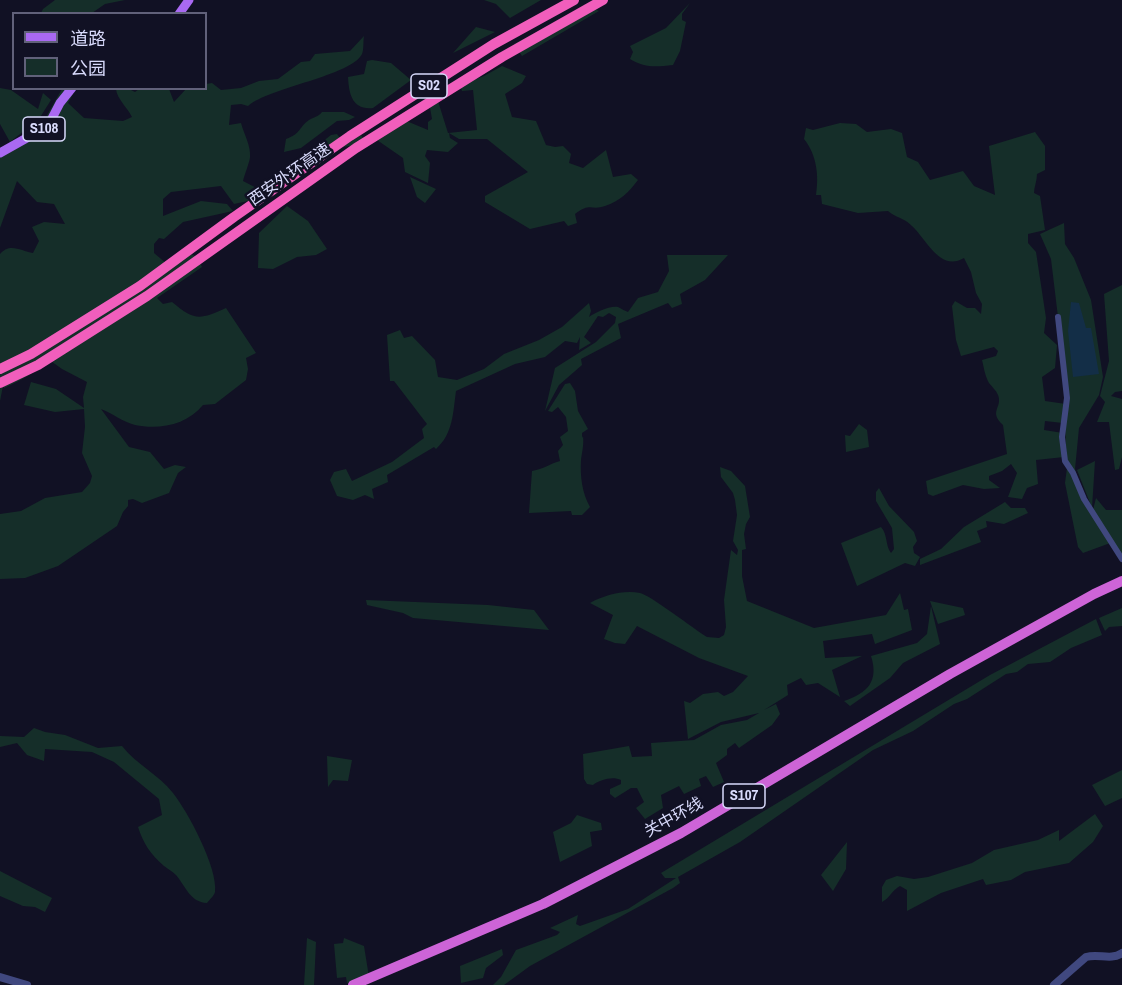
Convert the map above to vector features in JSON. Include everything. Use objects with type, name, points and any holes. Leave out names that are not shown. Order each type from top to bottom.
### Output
[{"type":"highway","name":"西安外环高速","points":[[0,369],[31,354],[140,286],[350,136],[509,36],[574,0]]},
{"type":"highway","name":"西安外环高速","points":[[0,384],[38,365],[147,296],[242,227],[385,129],[502,57],[603,0]]},
{"type":"highway","name":"关中环线","points":[[353,985],[543,904],[681,833],[950,674],[1094,594],[1122,581]]},
{"type":"highway","name":"关中环线","points":[[365,985],[545,908],[683,837],[952,678],[1096,598],[1122,586]]},
{"type":"main road","name":"S108","points":[[0,153],[48,126],[60,103],[70,90]]},
{"type":"street","points":[[1058,317],[1067,398],[1062,437],[1065,461],[1084,499],[1122,559]]},
{"type":"street","points":[[1054,985],[1086,957],[1109,958],[1117,957],[1122,953]]},
{"type":"street","points":[[0,977],[27,985]]},
{"type":"green space","points":[[55,0],[125,0],[105,4],[93,12],[42,12]]},
{"type":"green space","points":[[484,0],[541,0],[510,18],[496,4]]},
{"type":"green space","points":[[690,3],[682,14],[682,20],[686,22],[680,51],[673,65],[650,66],[630,59],[633,52],[630,46],[666,28]]},
{"type":"green space","points":[[592,8],[599,11],[522,56],[514,44],[574,12]]},
{"type":"green space","points":[[476,27],[495,32],[453,53]]},
{"type":"green space","points":[[364,36],[362,54],[355,62],[343,69],[274,93],[248,106],[231,105],[229,125],[241,123],[250,153],[243,181],[272,196],[234,204],[221,186],[171,192],[163,199],[163,216],[201,201],[227,204],[233,211],[183,222],[164,239],[159,238],[154,244],[154,253],[167,264],[185,251],[197,257],[202,267],[157,298],[163,304],[172,302],[186,313],[198,317],[226,308],[256,353],[246,358],[248,369],[246,380],[215,404],[203,405],[189,417],[163,426],[135,425],[101,409],[129,447],[150,452],[164,469],[175,465],[186,467],[178,473],[169,493],[142,503],[133,499],[128,500],[128,506],[117,526],[58,566],[25,578],[0,579],[0,514],[21,511],[45,498],[82,492],[90,483],[92,476],[82,453],[85,427],[84,409],[55,412],[24,405],[31,382],[56,389],[84,408],[83,397],[87,382],[48,359],[28,376],[4,388],[3,386],[0,401],[0,254],[8,248],[33,253],[39,241],[32,227],[44,222],[65,224],[54,204],[37,202],[17,181],[0,228],[0,157],[42,124],[61,90],[72,90],[73,94],[68,103],[84,118],[123,121],[132,117],[116,90],[135,92],[138,90],[169,90],[174,102],[185,90],[207,90],[207,84],[212,83],[221,90],[241,88],[259,81],[278,79],[301,62],[310,61],[315,54],[350,51]]},
{"type":"green space","points":[[367,61],[391,63],[411,80],[373,108],[366,108],[356,104],[353,100],[348,77],[364,74]]},
{"type":"green space","points":[[502,66],[526,76],[522,83],[505,94],[512,117],[536,121],[546,145],[563,146],[571,154],[569,163],[583,168],[606,150],[613,177],[631,174],[638,180],[628,192],[610,204],[580,210],[575,214],[577,223],[568,226],[564,221],[530,229],[485,202],[485,196],[528,172],[487,139],[459,139],[449,133],[450,138],[458,143],[448,152],[427,150],[425,156],[430,163],[428,183],[405,172],[403,158],[377,140],[404,120],[428,130],[428,122],[432,119],[429,102],[437,98],[448,133],[477,130],[473,90],[462,91],[460,85]]},
{"type":"green space","points":[[0,88],[11,90],[38,109],[43,93],[51,100],[39,119],[10,142],[0,124]]},
{"type":"green space","points":[[322,112],[344,112],[355,117],[337,121],[301,148],[284,152],[286,139],[295,135],[309,120]]},
{"type":"green space","points":[[840,123],[856,124],[867,132],[891,129],[902,133],[907,157],[918,162],[930,180],[963,171],[974,186],[995,195],[989,146],[1035,132],[1045,146],[1045,170],[1037,174],[1034,193],[1040,196],[1045,230],[1028,234],[1028,243],[1036,252],[1046,318],[1044,333],[1057,345],[1055,368],[1042,377],[1045,401],[1066,404],[1063,423],[1045,421],[1044,430],[1063,433],[1064,457],[1036,460],[1038,484],[1027,488],[1022,499],[1008,497],[1017,473],[1011,464],[1002,471],[989,476],[989,480],[1000,488],[984,489],[963,485],[933,496],[928,494],[926,481],[1007,454],[1003,425],[996,413],[999,403],[998,395],[989,383],[982,360],[996,356],[998,351],[994,347],[961,356],[956,340],[952,306],[955,301],[967,308],[975,308],[981,314],[982,304],[964,258],[948,261],[941,258],[909,223],[888,211],[858,213],[822,204],[821,195],[816,195],[817,173],[814,159],[804,139],[806,128],[813,130]]},
{"type":"green space","points":[[337,134],[345,145],[361,135],[367,144],[333,148],[315,161],[308,153],[331,135]]},
{"type":"green space","points":[[410,177],[436,189],[425,203],[417,197]]},
{"type":"green space","points":[[287,206],[308,221],[327,249],[316,255],[297,257],[273,269],[258,268],[259,233]]},
{"type":"green space","points":[[1064,223],[1065,244],[1074,258],[1091,300],[1103,377],[1099,395],[1079,428],[1075,469],[1084,500],[1093,510],[1096,498],[1106,510],[1122,510],[1122,557],[1113,542],[1083,553],[1078,547],[1065,483],[1067,468],[1065,424],[1068,400],[1051,259],[1040,234]]},
{"type":"green space","points":[[667,255],[728,255],[705,280],[680,294],[682,304],[672,308],[668,303],[618,324],[621,338],[581,359],[582,365],[559,385],[545,411],[555,368],[596,342],[615,323],[616,317],[609,313],[603,317],[598,316],[584,337],[591,343],[579,350],[580,337],[577,343],[565,341],[545,357],[515,364],[456,391],[449,430],[436,449],[434,447],[387,475],[388,482],[372,489],[374,499],[365,495],[353,500],[337,496],[330,480],[334,472],[346,469],[352,481],[392,462],[424,438],[422,429],[427,424],[394,381],[390,381],[387,335],[400,330],[404,338],[412,336],[435,360],[438,377],[457,380],[484,369],[504,354],[539,340],[562,327],[589,303],[591,311],[589,317],[611,307],[618,307],[628,312],[638,298],[658,292],[669,271]]},
{"type":"green space","points":[[1122,285],[1122,391],[1115,392],[1111,396],[1122,399],[1122,457],[1119,469],[1115,470],[1109,422],[1097,422],[1105,402],[1100,396],[1109,361],[1104,294]]},
{"type":"green space","points":[[570,383],[575,391],[578,411],[588,429],[582,433],[581,472],[583,490],[590,507],[582,515],[572,515],[571,511],[529,513],[532,471],[560,461],[558,451],[563,445],[560,437],[568,431],[566,417],[558,407],[552,412],[548,411],[565,384]]},
{"type":"green space","points":[[859,424],[867,430],[869,447],[846,452],[845,435],[850,436]]},
{"type":"green space","points":[[1095,461],[1092,508],[1077,470]]},
{"type":"green space","points":[[720,467],[731,471],[745,486],[750,517],[744,534],[746,549],[742,550],[742,576],[747,601],[814,628],[886,615],[900,593],[904,610],[908,609],[912,630],[875,644],[872,634],[823,641],[825,658],[862,656],[832,670],[840,697],[818,683],[806,685],[801,678],[787,685],[788,695],[764,710],[776,704],[780,714],[772,725],[739,748],[735,743],[727,749],[727,755],[716,763],[724,782],[713,787],[706,776],[699,779],[701,786],[684,794],[679,786],[661,795],[663,808],[645,819],[636,808],[644,802],[637,788],[631,788],[615,798],[610,794],[610,789],[621,784],[621,780],[610,779],[593,785],[587,784],[584,779],[583,754],[629,746],[632,757],[652,756],[651,743],[694,740],[721,725],[747,720],[759,713],[721,722],[688,739],[684,701],[690,703],[703,694],[718,692],[724,696],[733,692],[748,676],[699,658],[637,626],[625,644],[604,639],[613,615],[590,603],[614,594],[640,593],[707,637],[719,638],[724,635],[726,627],[724,600],[731,550],[737,555],[738,550],[733,541],[737,515],[735,500],[733,493],[721,477]]},
{"type":"green space","points":[[879,488],[889,506],[914,532],[917,541],[913,547],[914,553],[920,557],[915,566],[905,563],[857,586],[841,543],[881,527],[891,553],[894,549],[892,528],[876,501],[876,492]]},
{"type":"green space","points":[[1005,502],[1011,508],[1025,508],[1028,513],[1004,524],[986,521],[987,527],[977,531],[981,542],[920,565],[920,559],[941,549],[964,527]]},
{"type":"green space","points":[[366,600],[488,605],[534,610],[549,630],[413,618],[403,613],[367,605]]},
{"type":"green space","points":[[930,601],[963,608],[965,615],[938,624]]},
{"type":"green space","points":[[931,606],[940,644],[903,663],[890,678],[850,706],[844,701],[859,694],[870,685],[874,672],[871,656],[917,643],[927,634]]},
{"type":"green space","points":[[1122,608],[1122,626],[1109,627],[1105,631],[1099,618]]},
{"type":"green space","points":[[1096,619],[1102,635],[1071,648],[1050,662],[1028,664],[1017,672],[1006,674],[913,731],[873,750],[740,842],[678,877],[680,883],[673,888],[530,966],[504,985],[493,985],[501,977],[516,950],[560,932],[550,928],[578,915],[576,924],[580,926],[628,909],[676,878],[665,878],[661,873],[990,675]]},
{"type":"green space","points":[[34,728],[65,735],[98,748],[122,746],[173,793],[194,826],[212,869],[215,892],[207,903],[192,897],[176,875],[155,858],[142,838],[138,827],[162,815],[159,799],[114,762],[92,752],[45,749],[44,761],[27,755],[17,743],[0,747],[0,736],[24,737]]},
{"type":"green space","points":[[327,756],[352,760],[348,781],[333,780],[328,787]]},
{"type":"green space","points":[[1122,770],[1122,798],[1105,806],[1092,785]]},
{"type":"green space","points":[[1095,814],[1103,826],[1093,842],[1069,863],[1025,872],[1011,880],[986,885],[983,879],[941,893],[907,911],[907,890],[900,886],[882,902],[882,887],[886,880],[897,876],[914,879],[928,877],[972,863],[994,850],[1038,840],[1059,830],[1059,841]]},
{"type":"green space","points":[[577,815],[601,823],[602,830],[590,832],[592,846],[560,862],[553,832],[571,823]]},
{"type":"green space","points":[[847,842],[846,869],[833,891],[821,875]]},
{"type":"green space","points":[[0,871],[52,898],[45,912],[0,896]]},
{"type":"green space","points":[[307,938],[316,942],[314,985],[304,985]]},
{"type":"green space","points":[[344,938],[364,946],[369,977],[347,983],[346,977],[337,978],[334,944],[343,943]]},
{"type":"green space","points":[[502,949],[503,955],[486,968],[483,978],[461,983],[460,966]]},
{"type":"water","points":[[1071,302],[1079,303],[1086,328],[1091,328],[1099,374],[1073,377],[1068,331]]}]
